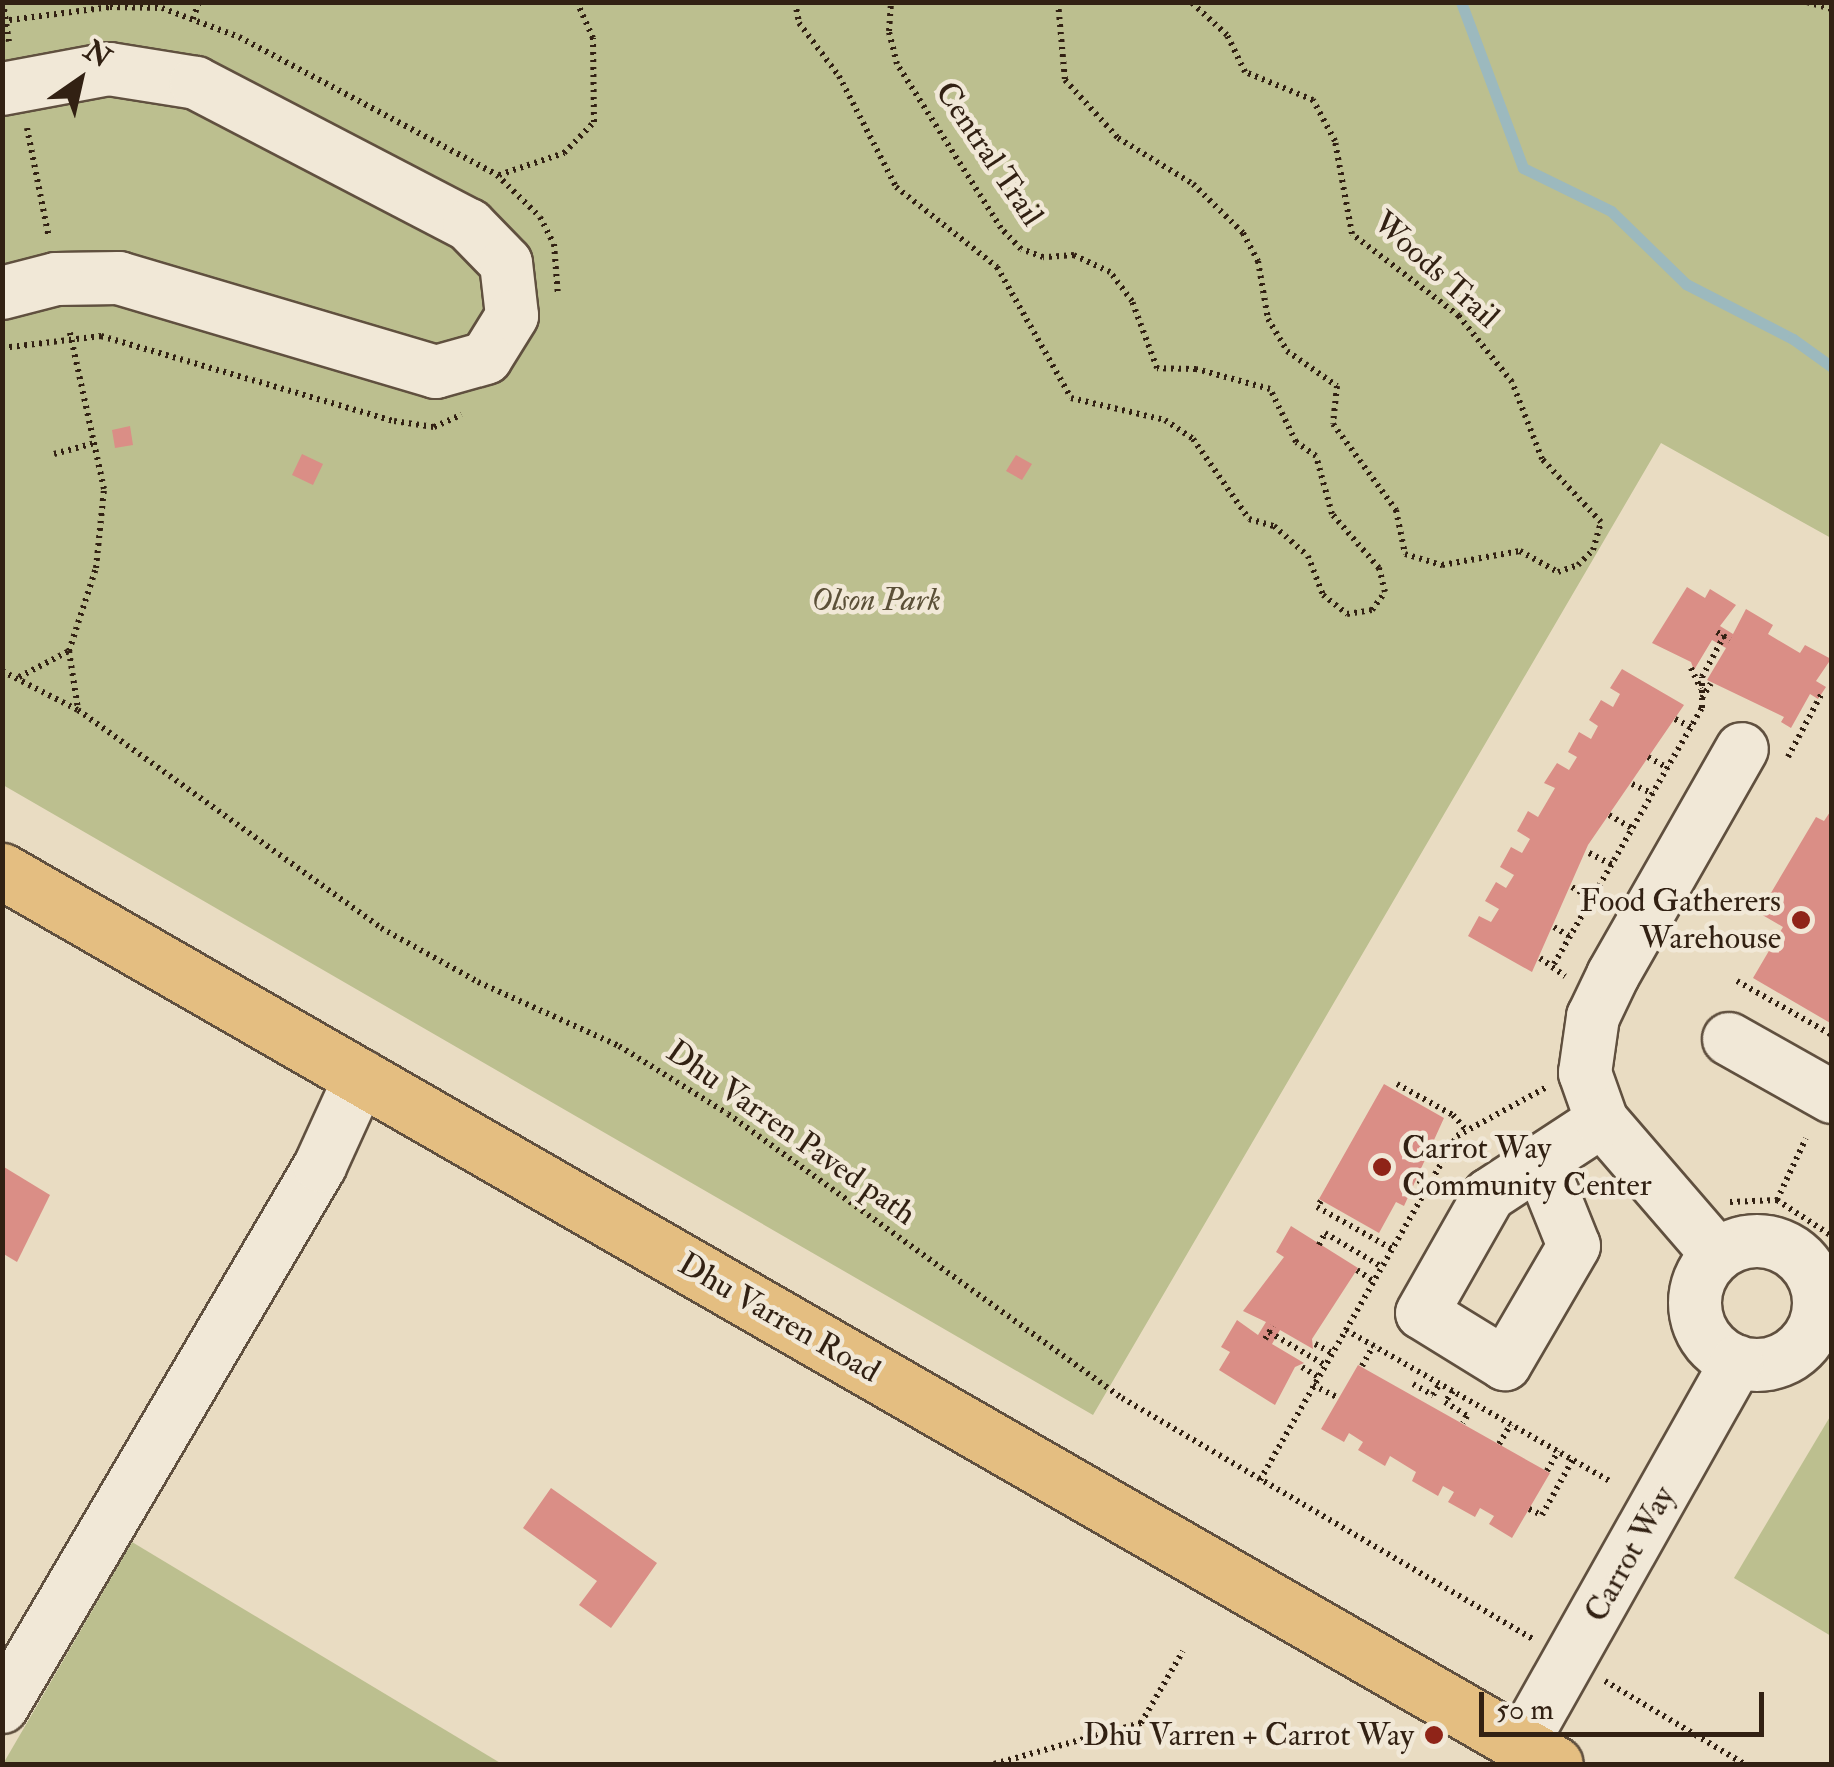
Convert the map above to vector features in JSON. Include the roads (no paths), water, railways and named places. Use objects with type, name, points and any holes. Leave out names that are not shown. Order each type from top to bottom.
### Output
[{"type":"main road","name":"Dhu Varren Road","points":[[2,871],[1538,1755]]},
{"type":"street","points":[[2,293],[56,280],[119,278],[436,372],[486,358],[512,316],[506,263],[469,225],[196,82],[108,68],[10,87]]},
{"type":"street","points":[[1719,1230],[1696,1286],[1694,1305],[1707,1340],[1738,1362],[1776,1363],[1793,1354],[1816,1324],[1825,1291],[1808,1266],[1776,1242],[1735,1244],[1719,1230],[1602,1121],[1586,1073],[1593,1017],[1758,750]]},
{"type":"street","points":[[1728,1040],[1819,1117]]},
{"type":"street","points":[[2,1707],[320,1166],[361,1076]]},
{"type":"street","points":[[1540,1164],[1602,1121]]},
{"type":"street","name":"Carrot Way","points":[[1538,1755],[1738,1362]]},
{"type":"waterway","points":[[1461,2],[1523,168],[1611,211],[1686,284],[1793,339],[1832,367]]},
{"type":"place","name":"Food Gatherers Warehouse","points":[[1801,920]]},
{"type":"place","name":"Carrot Way Community Center","points":[[1382,1167]]},
{"type":"place","name":"Dhu Varren + Carrot Way","points":[[1434,1735]]},
{"type":"park label","name":"Olson Park","points":[[876,600]]}]
